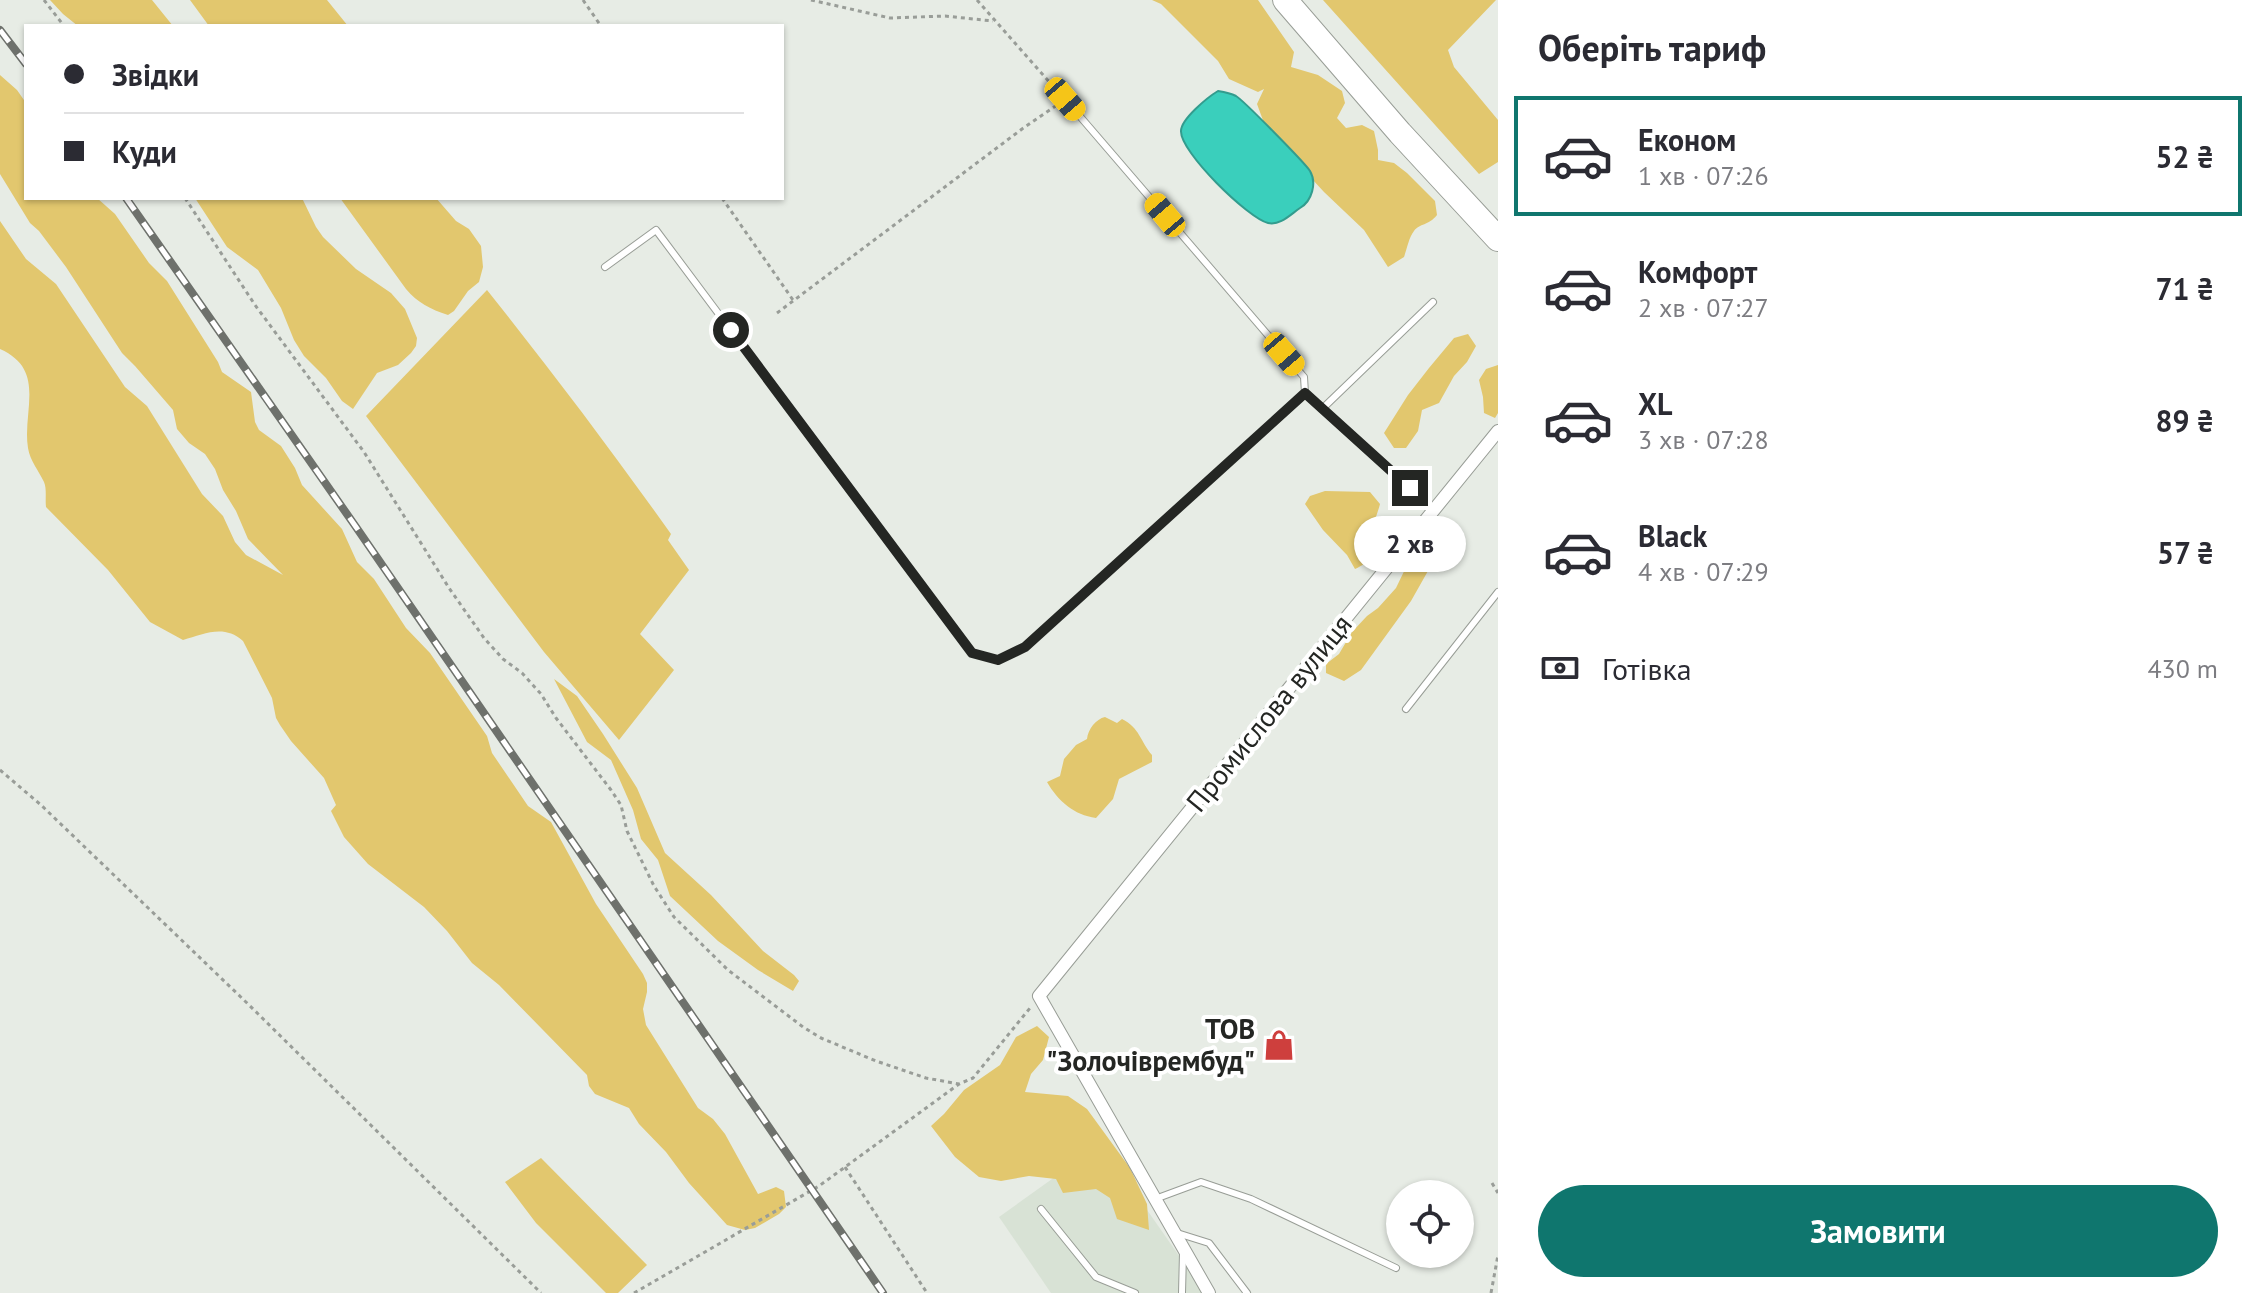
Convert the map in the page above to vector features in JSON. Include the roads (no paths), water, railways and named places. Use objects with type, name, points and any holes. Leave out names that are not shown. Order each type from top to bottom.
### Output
[{"type":"highway","points":[[1285,0],[1400,133],[1498,239]]},
{"type":"street","name":"Промислова вулиця","points":[[1155,1199],[1039,996],[1433,510],[1494,446],[1498,431]]},
{"type":"street","points":[[1155,1199],[1209,1293]]},
{"type":"lane","points":[[1065,99],[1304,377],[1305,393],[1433,510]]},
{"type":"lane","points":[[605,267],[656,230],[972,653],[998,660],[1025,647],[1305,393]]},
{"type":"lane","points":[[1322,409],[1433,302]]},
{"type":"lane","points":[[1406,709],[1498,592]]},
{"type":"lane","points":[[1155,1199],[1201,1182],[1251,1199],[1386,1263]]},
{"type":"lane","points":[[1041,1209],[1096,1277],[1135,1293]]},
{"type":"lane","points":[[1174,1232],[1209,1243],[1247,1293]]},
{"type":"lane","points":[[1182,1293],[1184,1249]]},
{"type":"water","points":[[1218,91],[1241,100],[1310,171],[1313,186],[1310,196],[1304,205],[1281,221],[1268,223],[1231,197],[1191,154],[1184,141],[1181,131],[1185,121]]},
{"type":"railway","points":[[0,30],[24,61]]},
{"type":"railway","points":[[127,200],[883,1293]]},
{"type":"place","name":"ТОВ \"Золочіврембуд\"","points":[[1279,1045]]}]
